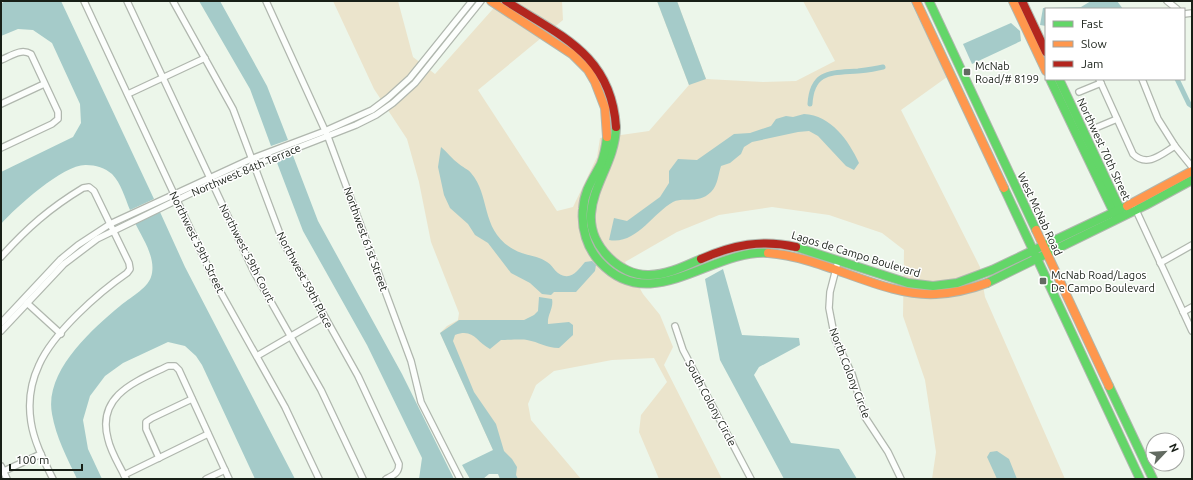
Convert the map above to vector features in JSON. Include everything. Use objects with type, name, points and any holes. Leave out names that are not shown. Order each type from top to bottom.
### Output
[{"type":"street","name":"Northwest 59th Street","points":[[84,1],[216,284],[285,407],[319,479]]},
{"type":"street","name":"Northwest 59th Court","points":[[127,1],[254,272],[322,390],[363,479]]},
{"type":"street","name":"Northwest 59th Place","points":[[173,1],[233,109],[283,242],[358,376],[399,464],[399,470],[396,474],[386,479]]},
{"type":"street","name":"Northwest 61st Street","points":[[266,1],[326,131],[411,361],[419,397],[460,479]]},
{"type":"street","name":"Northwest 84th Terrace","points":[[1,323],[26,302],[64,264],[81,250],[113,230],[176,200],[251,159],[326,131],[372,110],[410,78],[472,1]]},
{"type":"street","name":"Northwest 84th Terrace","points":[[1,331],[60,259],[78,244],[110,224],[173,194],[328,137],[356,125],[393,103],[415,83],[481,1]]},
{"type":"street","name":"Lagos de Campo Boulevard","points":[[491,1],[580,61],[589,72],[604,101],[607,118],[605,148],[601,163],[586,192],[582,205],[582,223],[586,239],[594,254],[616,275],[631,282],[646,285],[668,283],[736,255],[758,252],[793,254],[837,264]]},
{"type":"street","name":"Lagos de Campo Boulevard","points":[[506,1],[585,55],[605,82],[611,97],[615,116],[616,133],[613,151],[591,206],[591,221],[594,236],[602,250],[623,269],[634,274],[658,275],[675,271],[733,247],[757,243],[776,243],[796,246],[837,264],[915,293],[945,294],[978,286],[1036,258],[1045,249]]},
{"type":"street","name":"West McNab Road","points":[[916,1],[1140,479]]},
{"type":"street","name":"West McNab Road","points":[[929,1],[1153,479]]},
{"type":"street","points":[[1013,1],[1045,69]]},
{"type":"street","points":[[1022,1],[1045,50]]},
{"type":"street","points":[[1167,1],[1176,8]]},
{"type":"street","points":[[1,60],[21,51],[26,51],[31,54],[58,112],[58,119],[52,124],[1,148]]},
{"type":"street","points":[[128,94],[205,58]]},
{"type":"street","name":"Northwest 70th Street","points":[[1050,80],[1117,213]]},
{"type":"street","name":"Northwest 70th Street","points":[[1059,80],[1117,213]]},
{"type":"street","points":[[1142,80],[1158,119],[1175,146],[1192,167]]},
{"type":"street","points":[[1079,92],[1100,81],[1133,154],[1138,159],[1149,161],[1175,146]]},
{"type":"street","points":[[1,104],[44,84]]},
{"type":"street","points":[[1093,129],[1117,119]]},
{"type":"street","points":[[1134,206],[1192,171]]},
{"type":"street","points":[[1045,249],[1117,213],[1134,206],[1165,197],[1192,180]]},
{"type":"street","points":[[1,257],[24,231],[41,216],[82,188],[89,187],[94,191],[129,263],[130,269],[98,295],[61,334],[39,364],[31,392],[30,422],[34,439],[53,479]]},
{"type":"street","points":[[1134,206],[1192,331]]},
{"type":"street","points":[[1160,263],[1192,246]]},
{"type":"street","name":"Lagos de Campo Boulevard","points":[[874,277],[915,285],[944,286],[974,277],[1033,250],[1045,249]]},
{"type":"street","name":"North Colony Circle","points":[[837,264],[830,292],[830,323],[835,339],[852,374],[865,417],[888,452],[901,479]]},
{"type":"street","points":[[658,275],[668,283]]},
{"type":"street","points":[[26,302],[61,334]]},
{"type":"street","points":[[1183,312],[1192,307]]},
{"type":"street","points":[[256,356],[324,317]]},
{"type":"street","name":"South Colony Circle","points":[[675,326],[683,350],[751,479]]},
{"type":"street","points":[[1075,341],[1082,340],[1090,358],[1098,362]]},
{"type":"street","points":[[208,434],[159,458],[125,477],[108,441],[106,430],[109,411],[113,400],[122,390],[168,366],[174,366],[179,370],[229,479]]},
{"type":"street","points":[[159,458],[146,429],[146,422],[192,399]]},
{"type":"street","points":[[4,472],[41,454]]},
{"type":"street","points":[[1,466],[7,479]]},
{"type":"street","points":[[206,479],[225,470]]},
{"type":"shaded area","points":[[333,1],[398,1],[413,57],[435,74],[500,1],[562,1],[563,20],[478,90],[557,211],[573,207],[597,157],[600,138],[649,131],[689,85],[657,1],[677,1],[706,79],[763,82],[796,81],[835,61],[803,1],[910,1],[947,77],[901,110],[980,267],[985,297],[1065,479],[932,479],[936,452],[925,380],[903,316],[904,250],[882,233],[829,215],[772,207],[719,215],[677,232],[625,262],[643,294],[660,315],[673,347],[664,365],[722,479],[659,479],[639,432],[641,415],[667,382],[654,358],[612,360],[554,371],[536,385],[528,404],[531,420],[581,479],[500,479],[493,450],[440,333],[447,326],[458,320],[459,313],[431,242],[419,182],[407,139],[374,89]]},
{"type":"water","points":[[5,1],[61,1],[154,199],[130,210],[120,186],[112,174],[100,167],[86,165],[66,171],[53,179],[18,207],[1,224],[1,172],[73,137],[81,123],[80,104],[52,43],[33,30],[18,29],[1,36],[1,4]]},
{"type":"water","points":[[199,1],[220,1],[267,86],[288,140],[271,146],[250,89]]},
{"type":"water","points":[[657,1],[677,1],[706,79],[689,85]]},
{"type":"water","points":[[1091,1],[1117,1],[1122,8],[1045,8],[1045,26],[1040,25],[1043,8],[1081,7]]},
{"type":"water","points":[[1011,23],[1020,31],[1021,41],[972,64],[963,44]]},
{"type":"water","points":[[804,114],[814,115],[823,119],[838,131],[850,146],[859,163],[854,170],[846,166],[818,136],[809,131],[752,142],[744,147],[741,154],[730,163],[721,166],[715,186],[706,196],[696,199],[677,200],[665,207],[636,233],[627,238],[609,240],[614,218],[627,221],[660,197],[669,183],[669,171],[678,159],[697,160],[734,134],[750,133],[771,126],[776,119]]},
{"type":"water","points":[[441,147],[456,162],[470,172],[477,182],[490,223],[495,232],[513,249],[543,260],[558,273],[567,276],[574,274],[585,262],[592,261],[596,265],[595,271],[576,292],[554,292],[551,295],[542,294],[530,283],[511,273],[488,243],[475,235],[468,224],[450,208],[444,195],[438,167]]},
{"type":"water","points":[[292,153],[318,221],[402,374],[454,479],[419,479],[422,458],[367,345],[303,231],[276,160]]},
{"type":"water","points":[[160,212],[185,267],[295,479],[255,479],[202,365],[196,356],[185,346],[168,342],[123,363],[105,376],[90,396],[83,420],[88,449],[102,479],[77,479],[62,447],[54,423],[51,398],[55,383],[62,368],[72,353],[96,327],[142,289],[149,281],[152,270],[151,256],[135,223]]},
{"type":"water","points":[[723,269],[742,335],[799,338],[800,345],[759,367],[754,375],[791,443],[839,449],[857,479],[784,479],[720,360],[705,279]]},
{"type":"water","points":[[539,297],[552,299],[548,324],[569,322],[573,325],[573,335],[559,348],[550,347],[527,340],[501,340],[490,349],[467,333],[455,335],[453,341],[474,392],[496,424],[504,451],[517,467],[516,475],[518,479],[500,479],[498,474],[489,474],[483,479],[470,479],[462,465],[493,450],[440,333],[459,320],[524,320],[534,315],[538,311]]},
{"type":"water","points":[[997,451],[1009,459],[1017,479],[997,479],[987,457],[990,452]]},
{"type":"waterway","points":[[810,104],[812,93],[819,79],[832,73],[883,67]]},
{"type":"waterway","points":[[1177,80],[1189,104],[1192,106]]},
{"type":"traffic: fast","points":[[929,1],[1036,230]]},
{"type":"traffic: fast","points":[[1050,80],[1115,215]]},
{"type":"traffic: fast","points":[[1059,80],[1120,209],[1119,214]]},
{"type":"traffic: fast","points":[[616,127],[612,151],[596,193],[591,214],[595,237],[601,247],[617,264],[638,274],[656,275],[676,270],[701,259]]},
{"type":"traffic: fast","points":[[607,137],[601,164],[589,185],[585,196],[583,223],[588,244],[595,256],[600,262],[620,277],[640,283],[661,282],[682,277],[725,260],[747,254],[768,253]]},
{"type":"traffic: fast","points":[[987,283],[1146,205],[1192,180]]},
{"type":"traffic: fast","points":[[1004,188],[1140,479]]},
{"type":"traffic: fast","points":[[796,247],[908,283],[933,286],[957,283],[992,270],[1127,206]]},
{"type":"traffic: fast","points":[[1109,386],[1153,479]]},
{"type":"traffic: slow","points":[[491,1],[572,54],[588,70],[595,82],[605,108],[607,137]]},
{"type":"traffic: slow","points":[[916,1],[1004,188]]},
{"type":"traffic: slow","points":[[1013,1],[1045,69]]},
{"type":"traffic: slow","points":[[1127,206],[1192,171]]},
{"type":"traffic: slow","points":[[1036,230],[1109,386]]},
{"type":"traffic: slow","points":[[768,253],[789,256],[895,289],[916,293],[949,293],[969,289],[987,283]]},
{"type":"traffic: jam","points":[[506,1],[563,37],[593,64],[604,81],[612,102],[616,127]]},
{"type":"traffic: jam","points":[[1022,1],[1045,50]]},
{"type":"traffic: jam","points":[[701,259],[725,250],[748,245],[771,244],[796,247]]},
{"type":"place","name":"McNab Road/# 8199","points":[[967,72]]},
{"type":"place","name":"McNab Road/Lagos De Campo Boulevard","points":[[1043,281]]}]
